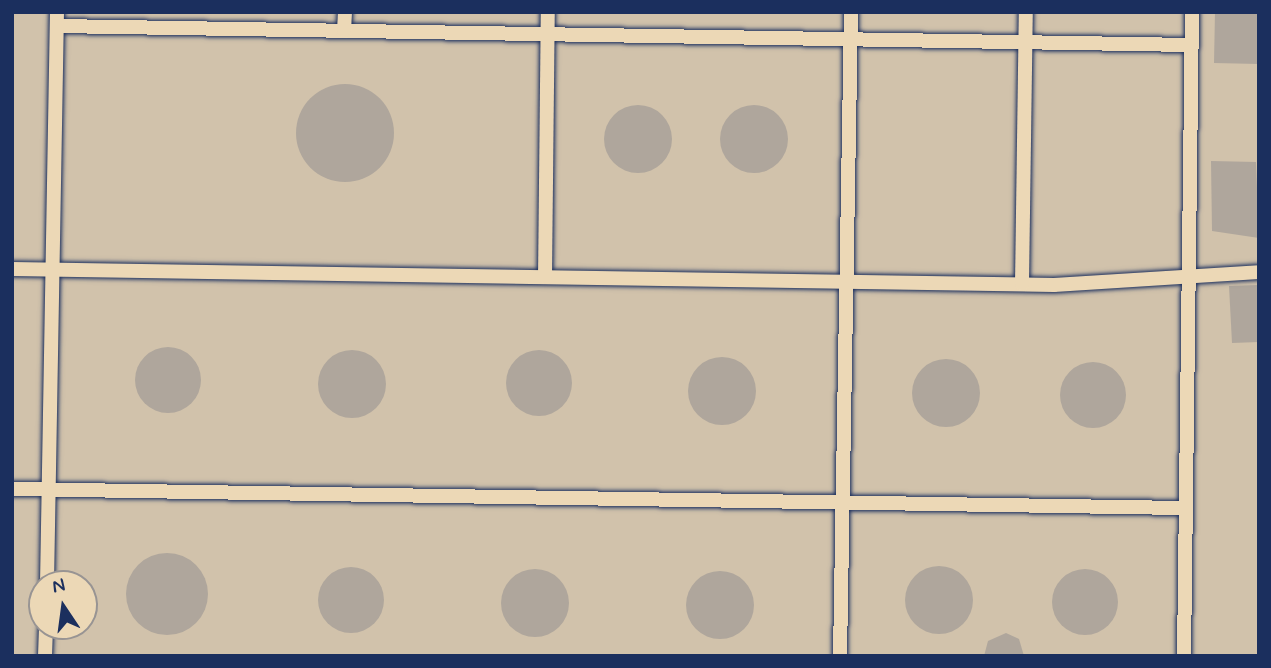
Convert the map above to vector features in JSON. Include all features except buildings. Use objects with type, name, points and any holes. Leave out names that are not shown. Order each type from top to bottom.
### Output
[{"type":"lane","points":[[344,31],[345,12]]},
{"type":"lane","points":[[545,277],[548,12]]},
{"type":"lane","points":[[840,656],[851,12]]},
{"type":"lane","points":[[1022,284],[1027,12]]},
{"type":"lane","points":[[1184,656],[1192,12]]},
{"type":"lane","points":[[47,570],[57,19],[344,31],[1192,45]]},
{"type":"lane","points":[[12,269],[1022,284],[1259,272]]},
{"type":"lane","points":[[12,489],[1186,508]]},
{"type":"shaded area","points":[[12,12],[1259,12],[1259,656],[12,656]]}]
